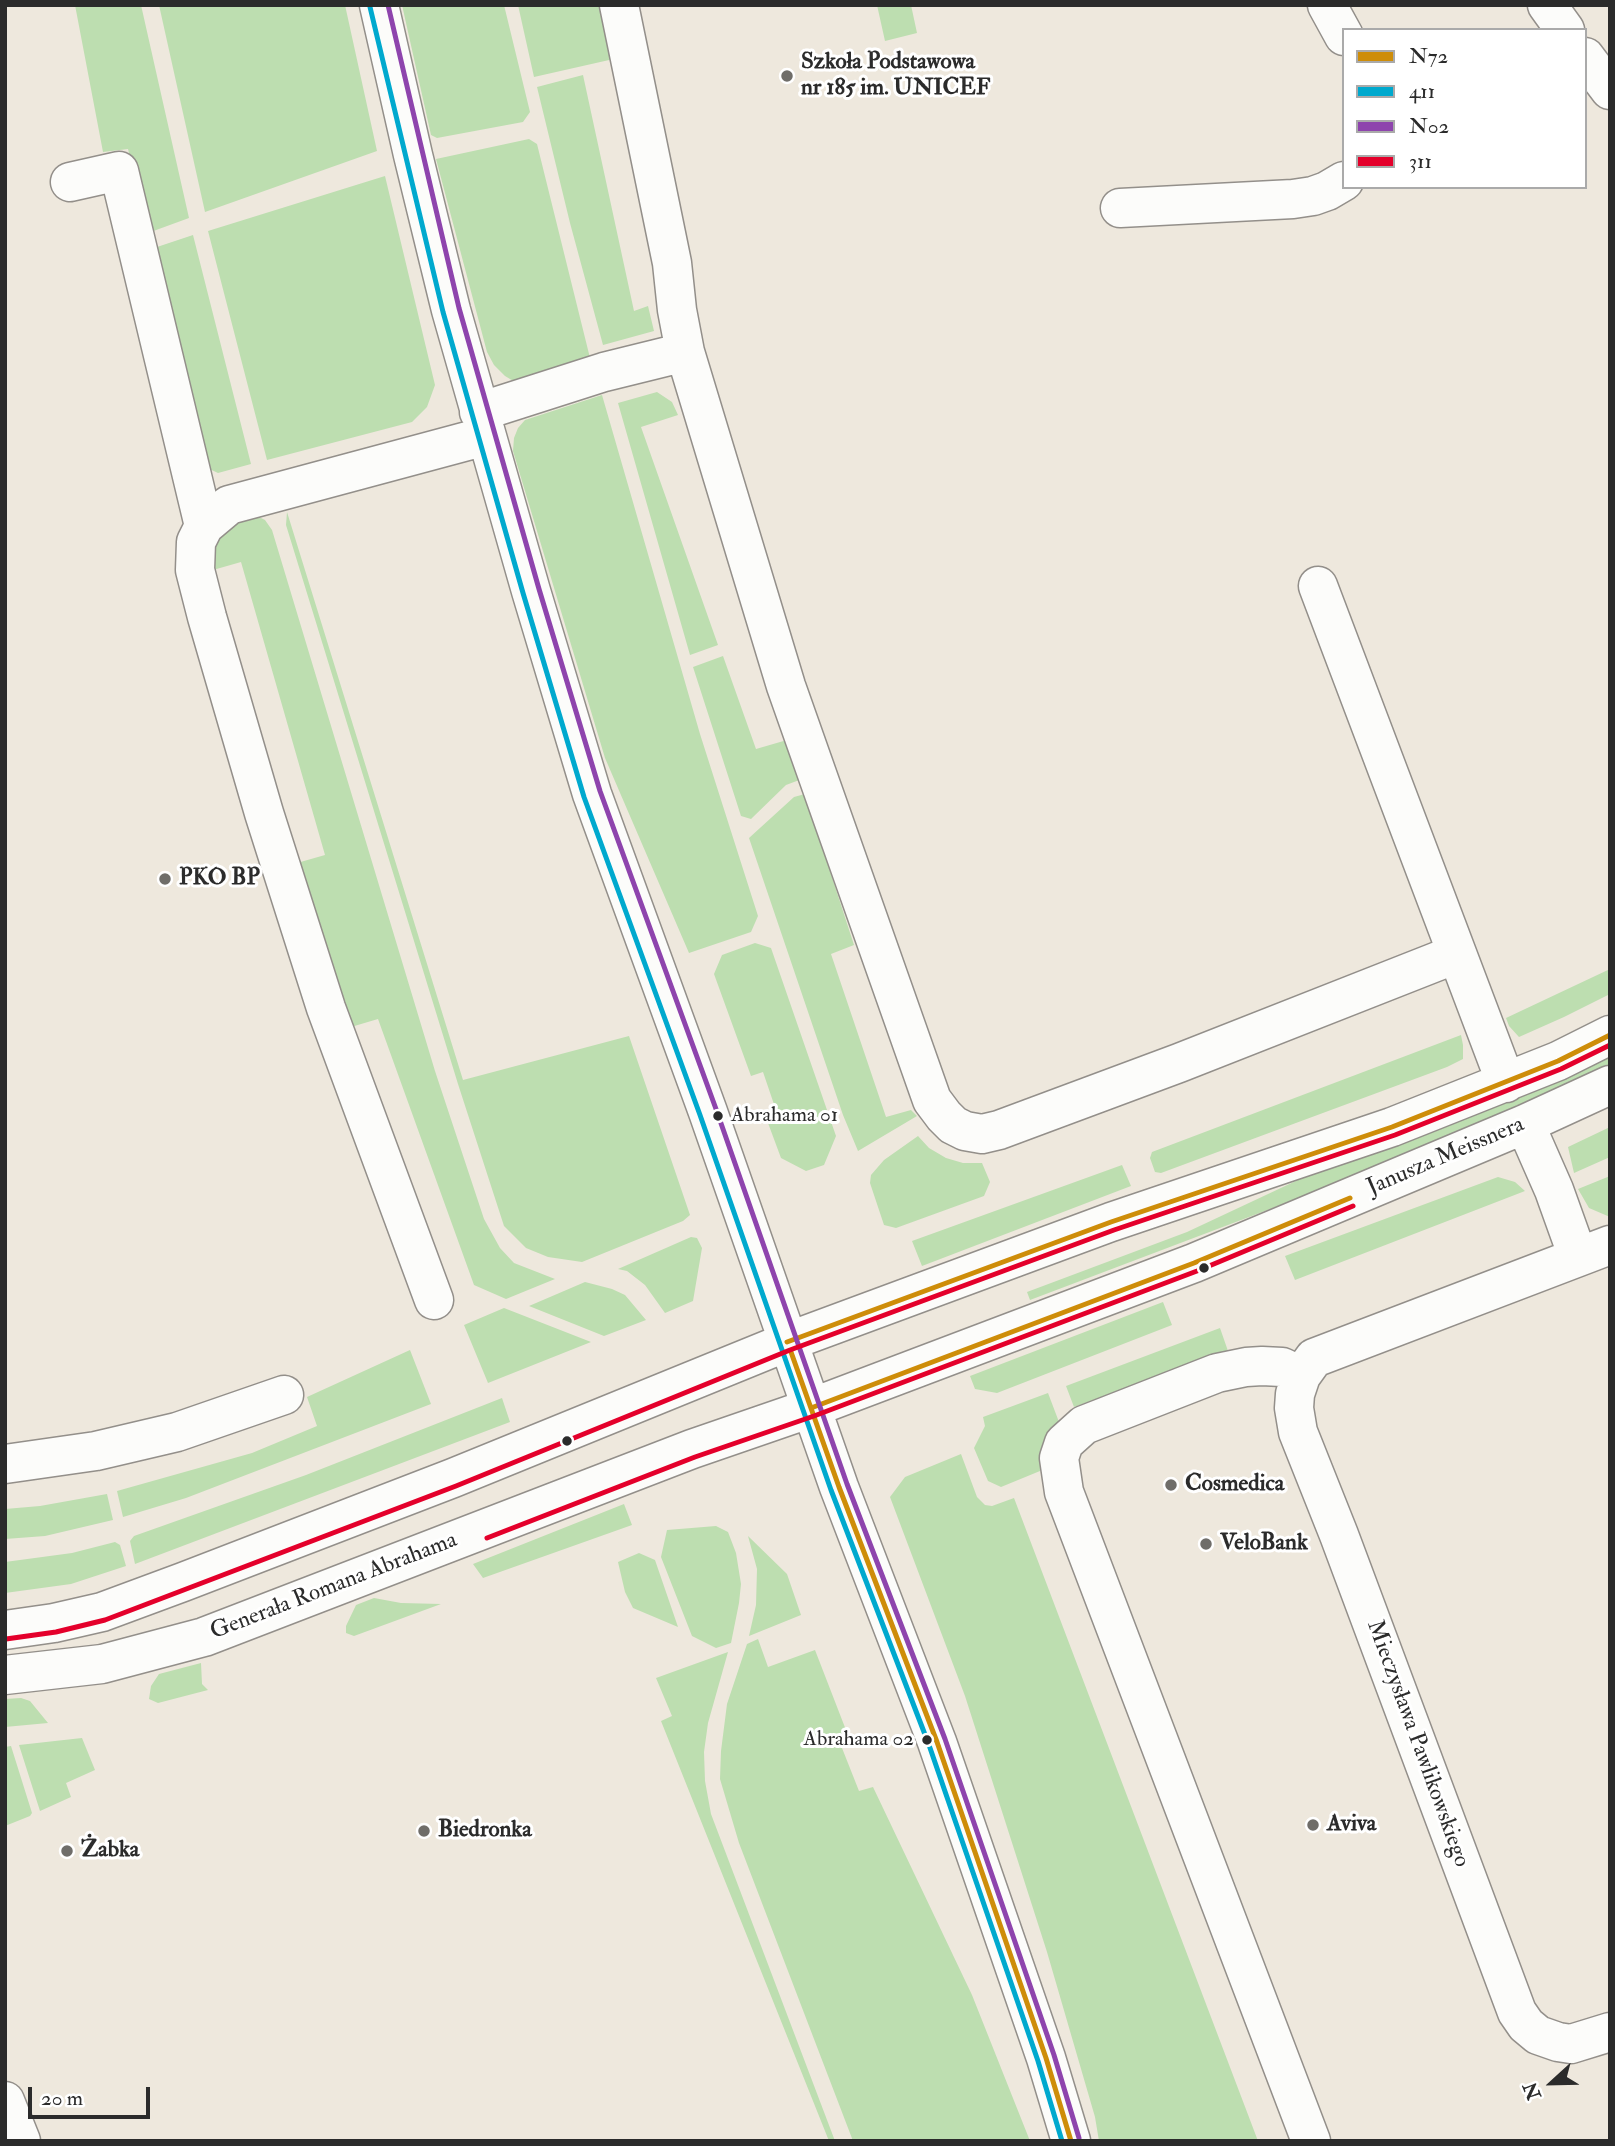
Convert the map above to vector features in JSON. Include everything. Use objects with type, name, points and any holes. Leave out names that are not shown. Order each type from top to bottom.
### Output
[{"type":"street","points":[[379,5],[416,168],[482,424],[592,794],[712,1124],[811,1408],[937,1742],[1046,2058],[1071,2141]]},
{"type":"street","points":[[619,5],[672,263],[685,352],[786,686],[932,1100],[953,1125],[965,1131],[982,1134],[999,1130],[1180,1063],[1457,954]]},
{"type":"street","points":[[1327,5],[1342,32]]},
{"type":"street","points":[[1547,5],[1564,28]]},
{"type":"street","points":[[1587,60],[1610,90]]},
{"type":"street","points":[[70,181],[119,170],[204,526]]},
{"type":"street","points":[[1120,208],[1293,199],[1320,194],[1342,182]]},
{"type":"street","points":[[434,1300],[326,1008],[264,813],[195,570],[196,542],[204,526],[229,505],[482,424],[604,372],[685,352]]},
{"type":"street","points":[[1318,586],[1506,1083]]},
{"type":"street","name":"Janusza Meissnera","points":[[787,1342],[1111,1222],[1392,1127],[1506,1083],[1610,1035]]},
{"type":"street","name":"Janusza Meissnera","points":[[811,1408],[1194,1263],[1610,1086]]},
{"type":"street","points":[[1311,2141],[1064,1492],[1059,1458],[1064,1443],[1084,1425],[1217,1373],[1262,1366],[1282,1367],[1301,1376],[1314,1357],[1594,1251],[1554,1190],[1525,1124]]},
{"type":"street","points":[[5,1630],[102,1612],[428,1488],[787,1342]]},
{"type":"street","name":"Mieczysława Pawlikowskiego","points":[[1301,1376],[1294,1408],[1298,1432],[1517,2012],[1526,2025],[1538,2035],[1558,2042],[1571,2044],[1610,2032]]},
{"type":"street","points":[[5,1464],[96,1451],[177,1432],[284,1395]]},
{"type":"street","name":"Generała Romana Abrahama","points":[[5,1675],[102,1664],[204,1637],[692,1449],[811,1408]]},
{"type":"street","points":[[5,2101],[21,2141]]},
{"type":"green space","points":[[75,5],[141,5],[189,218],[148,233],[128,149],[103,152]]},
{"type":"green space","points":[[159,5],[345,5],[377,151],[205,212]]},
{"type":"green space","points":[[402,5],[504,5],[530,112],[523,122],[437,138],[431,135]]},
{"type":"green space","points":[[518,5],[606,5],[618,58],[534,77]]},
{"type":"green space","points":[[877,5],[911,5],[917,33],[885,41]]},
{"type":"green space","points":[[583,75],[634,311],[648,306],[654,331],[603,345],[537,87]]},
{"type":"green space","points":[[529,139],[537,144],[591,362],[515,382],[494,365],[487,352],[436,159]]},
{"type":"green space","points":[[385,176],[435,385],[427,407],[412,422],[267,460],[208,231]]},
{"type":"green space","points":[[193,235],[251,464],[218,473],[199,464],[151,249]]},
{"type":"green space","points":[[657,392],[672,402],[678,415],[641,427],[718,645],[690,655],[618,403]]},
{"type":"green space","points":[[602,395],[700,734],[758,916],[751,932],[689,953],[605,758],[513,451],[514,438],[525,420]]},
{"type":"green space","points":[[287,512],[463,1080],[629,1036],[690,1215],[683,1221],[582,1262],[548,1257],[526,1248],[504,1226],[286,525]]},
{"type":"green space","points":[[257,516],[265,520],[272,530],[435,1071],[484,1219],[500,1248],[514,1263],[555,1279],[506,1299],[474,1285],[378,1019],[351,1027],[297,863],[325,855],[241,562],[213,570],[214,544],[222,531],[235,523]]},
{"type":"green space","points":[[723,656],[756,749],[787,740],[802,779],[786,785],[751,819],[741,816],[693,667]]},
{"type":"green space","points":[[805,794],[854,945],[831,954],[886,1117],[911,1110],[917,1116],[858,1151],[843,1115],[749,838],[794,797]]},
{"type":"green space","points":[[755,943],[771,948],[836,1136],[824,1165],[806,1171],[781,1158],[768,1123],[779,1119],[763,1072],[751,1076],[714,974],[722,955]]},
{"type":"green space","points":[[1610,969],[1610,994],[1519,1037],[1509,1026],[1506,1018]]},
{"type":"green space","points":[[1461,1035],[1463,1059],[1447,1067],[1161,1173],[1155,1172],[1150,1158],[1152,1152]]},
{"type":"green space","points":[[1610,1050],[1610,1070],[1410,1156],[1030,1300],[1027,1292],[1187,1232],[1315,1172]]},
{"type":"green space","points":[[1610,1127],[1610,1157],[1574,1173],[1568,1147]]},
{"type":"green space","points":[[918,1136],[929,1148],[946,1158],[963,1163],[982,1163],[990,1182],[984,1196],[896,1228],[884,1225],[870,1183],[871,1175],[884,1160]]},
{"type":"green space","points":[[1122,1165],[1131,1186],[922,1266],[912,1241]]},
{"type":"green space","points":[[1610,1176],[1610,1217],[1589,1208],[1578,1189]]},
{"type":"green space","points":[[1498,1177],[1515,1182],[1525,1191],[1295,1280],[1285,1256]]},
{"type":"green space","points":[[691,1237],[697,1238],[702,1248],[693,1301],[665,1313],[645,1285],[627,1271],[618,1269]]},
{"type":"green space","points":[[585,1282],[625,1295],[646,1320],[604,1336],[529,1306]]},
{"type":"green space","points":[[1163,1302],[1172,1325],[997,1393],[975,1389],[970,1376]]},
{"type":"green space","points":[[504,1308],[591,1342],[488,1383],[464,1325]]},
{"type":"green space","points":[[1220,1328],[1228,1351],[1074,1407],[1066,1386]]},
{"type":"green space","points":[[410,1350],[431,1404],[186,1498],[123,1517],[117,1491],[252,1453],[317,1426],[307,1397]]},
{"type":"green space","points":[[1048,1393],[1059,1422],[1040,1458],[1040,1471],[1001,1487],[988,1481],[974,1448],[985,1426],[983,1417]]},
{"type":"green space","points":[[502,1398],[510,1422],[135,1564],[130,1541],[134,1536],[306,1475]]},
{"type":"green space","points":[[961,1454],[977,1497],[985,1505],[992,1506],[1014,1498],[1258,2141],[1099,2141],[1095,2117],[1047,1952],[965,1696],[890,1497],[905,1477]]},
{"type":"green space","points":[[107,1494],[113,1520],[45,1536],[5,1539],[5,1509],[40,1506]]},
{"type":"green space","points":[[624,1504],[632,1525],[483,1578],[473,1564]]},
{"type":"green space","points":[[716,1526],[728,1532],[736,1553],[741,1584],[731,1643],[716,1648],[692,1636],[661,1557],[667,1530]]},
{"type":"green space","points":[[748,1536],[787,1574],[801,1615],[749,1636],[756,1605],[757,1569]]},
{"type":"green space","points":[[115,1542],[120,1545],[126,1566],[71,1584],[5,1593],[5,1562],[72,1553]]},
{"type":"green space","points":[[639,1553],[655,1560],[678,1627],[633,1608],[625,1592],[618,1562]]},
{"type":"green space","points":[[374,1598],[401,1603],[441,1604],[354,1636],[346,1633],[346,1626],[356,1605]]},
{"type":"green space","points":[[758,1639],[768,1667],[815,1650],[851,1743],[842,1748],[859,1791],[873,1787],[972,1995],[1030,2141],[853,2141],[739,1843],[720,1779],[727,1704],[747,1644]]},
{"type":"green space","points":[[728,1652],[708,1723],[704,1752],[705,1781],[711,1814],[835,2141],[829,2141],[661,1721],[672,1716],[656,1678]]},
{"type":"green space","points":[[201,1663],[202,1684],[208,1690],[158,1703],[149,1699],[151,1686],[159,1674]]},
{"type":"green space","points":[[21,1698],[30,1701],[48,1723],[5,1727],[5,1699]]},
{"type":"green space","points":[[82,1738],[95,1770],[66,1783],[71,1797],[40,1811],[19,1745]]},
{"type":"green space","points":[[11,1746],[32,1813],[5,1826],[5,1747]]},
{"type":"transit line","name":"N02","points":[[388,5],[459,308],[600,791],[716,1109],[847,1484],[945,1739],[1054,2055],[1079,2138]]},
{"type":"transit line","name":"411","points":[[370,7],[443,312],[584,797],[700,1115],[831,1490],[929,1745],[1038,2061],[1062,2141]]},
{"type":"transit line","name":"N72","points":[[787,1342],[1111,1222],[1392,1127],[1558,1061],[1610,1035]]},
{"type":"transit line","name":"311","points":[[6,1639],[56,1632],[105,1620],[456,1486],[790,1350],[1114,1230],[1395,1135],[1561,1069],[1610,1045]]},
{"type":"transit line","name":"N72","points":[[811,1408],[1194,1263],[1350,1198]]},
{"type":"transit line","name":"311","points":[[487,1538],[695,1457],[814,1416],[1197,1271],[1353,1206]]},
{"type":"transit line","name":"N72","points":[[791,1352],[839,1487],[937,1742],[1046,2058],[1071,2141]]},
{"type":"place","name":"Szkoła Podstawowa nr 185 im. UNICEF","points":[[787,76]]},
{"type":"place","name":"PKO BP","points":[[165,879]]},
{"type":"place","name":"Abrahama 01","points":[[718,1116]]},
{"type":"place","name":"Cosmedica","points":[[1171,1485]]},
{"type":"place","name":"VeloBank","points":[[1206,1544]]},
{"type":"place","name":"Abrahama 02","points":[[927,1740]]},
{"type":"place","name":"Aviva","points":[[1313,1825]]},
{"type":"place","name":"Biedronka","points":[[424,1831]]},
{"type":"place","name":"Żabka","points":[[67,1851]]}]
